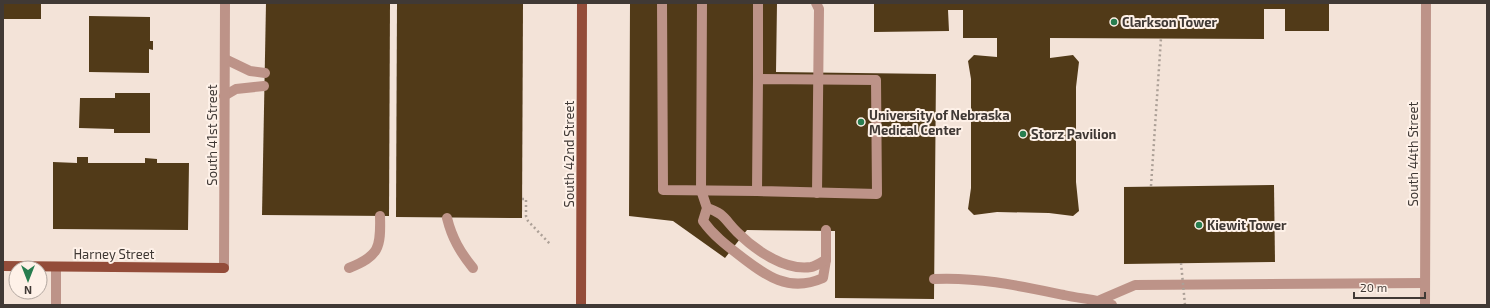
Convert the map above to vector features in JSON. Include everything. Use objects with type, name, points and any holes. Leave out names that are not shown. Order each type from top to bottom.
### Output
[{"type":"main road","name":"South 42nd Street","points":[[581,305],[582,3]]},
{"type":"main road","name":"Harney Street","points":[[3,266],[224,268]]},
{"type":"street","name":"South 41st Street","points":[[224,268],[225,3]]},
{"type":"street","points":[[662,3],[663,190],[877,194],[876,80],[758,79]]},
{"type":"street","points":[[702,3],[700,190],[707,208],[703,221],[712,234],[771,278],[793,284],[810,284],[823,278],[826,260],[826,230]]},
{"type":"street","points":[[757,191],[758,3]]},
{"type":"street","name":"South 44th Street","points":[[1425,305],[1426,3]]},
{"type":"street","points":[[817,193],[820,5]]},
{"type":"street","points":[[225,59],[250,71],[264,73]]},
{"type":"street","points":[[224,96],[236,89],[264,86]]},
{"type":"street","points":[[707,208],[720,212],[727,223],[739,234],[784,264],[812,267],[826,260]]},
{"type":"street","points":[[349,268],[364,262],[374,254],[380,237],[380,216]]},
{"type":"street","points":[[447,218],[451,234],[458,249],[474,268]]},
{"type":"street","points":[[56,267],[56,305]]},
{"type":"street","points":[[934,279],[963,278],[993,281],[1072,297],[1100,300],[1112,305]]},
{"type":"street","points":[[1100,300],[1135,285],[1425,283]]},
{"type":"path","points":[[1151,186],[1161,38]]},
{"type":"path","points":[[522,200],[526,200],[526,216],[528,221],[550,245]]},
{"type":"path","points":[[1181,264],[1185,305]]},
{"type":"building","points":[[3,3],[41,3],[41,19],[3,19]]},
{"type":"building","points":[[266,3],[390,3],[389,216],[262,215]]},
{"type":"building","points":[[397,3],[523,3],[522,218],[396,217]]},
{"type":"building","points":[[630,3],[777,3],[776,72],[936,74],[934,299],[835,298],[835,231],[747,230],[725,258],[673,221],[629,216]]},
{"type":"building","points":[[874,3],[1329,3],[1329,31],[1285,31],[1285,9],[1264,9],[1264,39],[1050,38],[1050,58],[1073,55],[1079,62],[1076,87],[1076,182],[1079,211],[1073,216],[1049,213],[997,212],[974,215],[968,209],[971,188],[971,79],[968,61],[974,55],[997,57],[997,38],[963,38],[963,10],[948,10],[949,31],[874,32]]},
{"type":"building","points":[[89,16],[150,17],[150,41],[153,41],[153,50],[149,49],[149,73],[89,72]]},
{"type":"building","points":[[115,93],[150,93],[150,133],[114,133],[114,129],[79,128],[80,98],[115,98]]},
{"type":"building","points":[[77,157],[88,157],[88,163],[145,163],[145,158],[157,159],[157,163],[189,163],[188,230],[53,229],[53,162],[77,163]]},
{"type":"building","name":"Kiewit Tower","points":[[1274,185],[1275,262],[1124,264],[1124,187]]},
{"type":"place","name":"Clarkson Tower","points":[[1114,22]]},
{"type":"place","name":"University of Nebraska Medical Center","points":[[861,122]]},
{"type":"place","name":"Storz Pavilion","points":[[1023,134]]},
{"type":"place","name":"Kiewit Tower","points":[[1199,225]]}]
